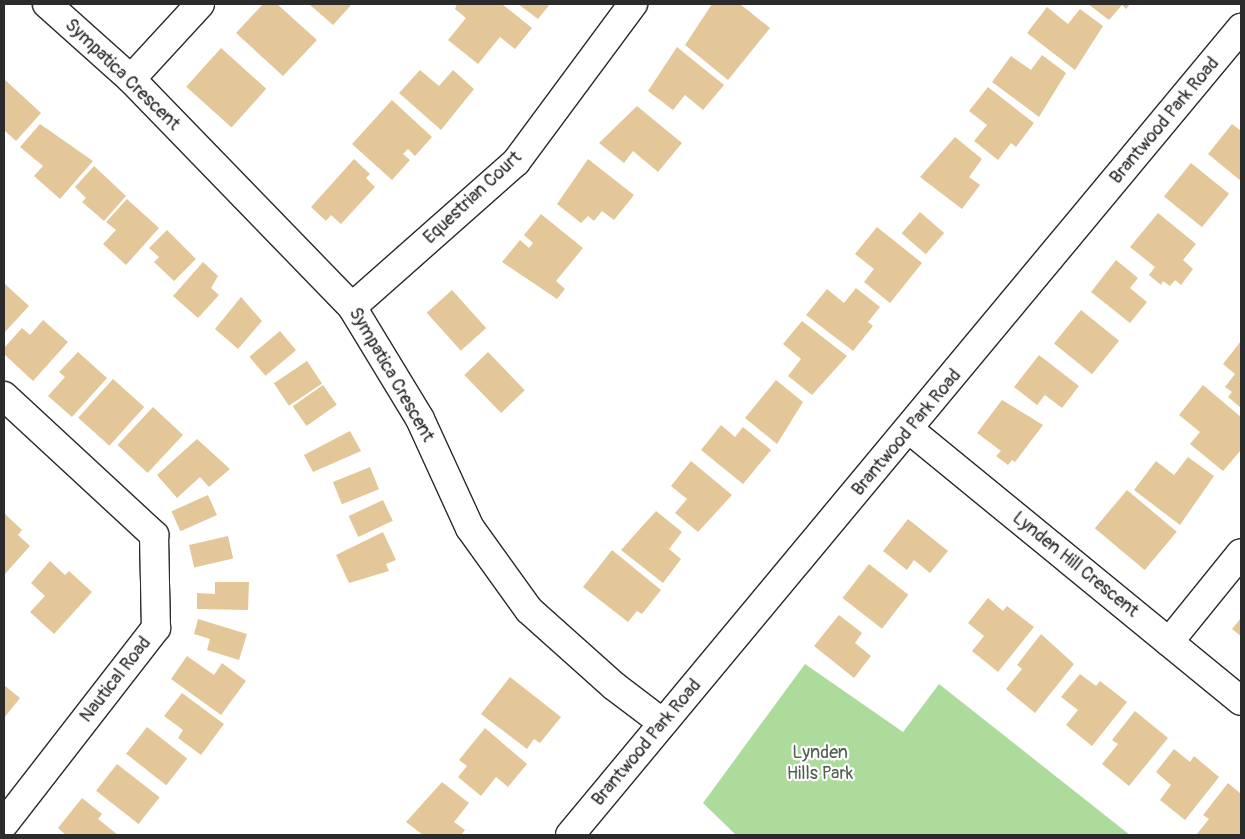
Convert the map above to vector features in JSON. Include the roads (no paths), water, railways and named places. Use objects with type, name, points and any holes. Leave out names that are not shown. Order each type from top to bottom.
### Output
[{"type":"street","name":"Sympatica Crescent","points":[[47,4],[131,80],[352,307],[420,419],[470,528],[529,610],[664,723]]},
{"type":"street","points":[[131,80],[200,4]]},
{"type":"street","name":"Equestrian Court","points":[[352,307],[516,162],[633,4]]},
{"type":"street","name":"Brantwood Park Road","points":[[570,835],[910,430],[1241,28]]},
{"type":"street","name":"Nautical Road","points":[[4,396],[154,535],[156,628],[4,824]]},
{"type":"street","name":"Lynden Hill Crescent","points":[[910,430],[1241,701]]},
{"type":"street","points":[[1169,642],[1241,553]]},
{"type":"park label","name":"Lynden Hills Park","points":[[820,764]]}]
